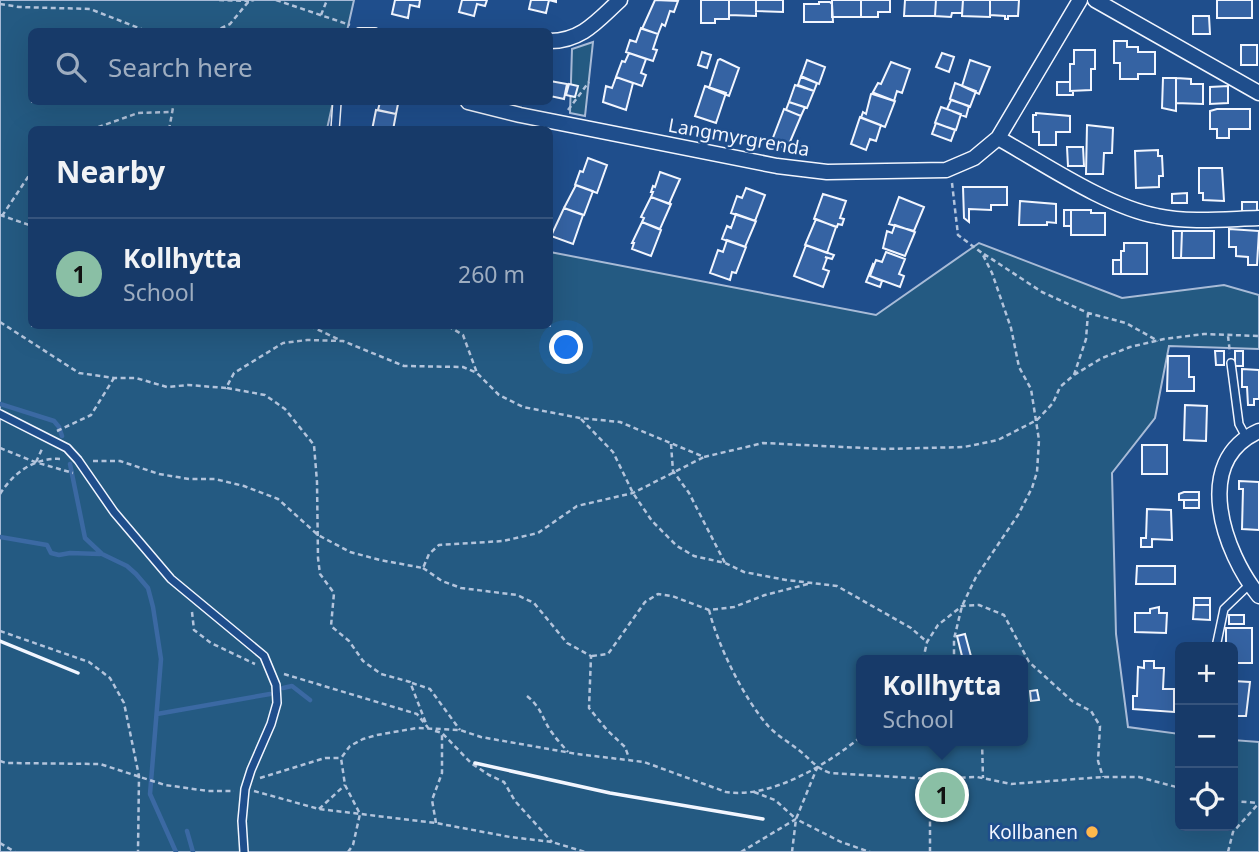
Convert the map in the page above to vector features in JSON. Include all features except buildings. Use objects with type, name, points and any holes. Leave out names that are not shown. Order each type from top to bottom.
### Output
[{"type":"street","points":[[553,41],[564,41],[582,34],[620,0]]},
{"type":"street","name":"Langmyrgrenda","points":[[482,105],[777,166],[827,172],[946,170],[974,158],[998,138],[1080,0]]},
{"type":"street","points":[[1095,0],[1259,93]]},
{"type":"street","points":[[998,138],[1105,197],[1145,213],[1177,219],[1259,218]]},
{"type":"street","points":[[1253,434],[1226,462],[1218,490],[1222,524],[1234,556],[1255,590]]},
{"type":"lane","points":[[335,126],[337,105]]},
{"type":"lane","points":[[1231,363],[1239,424],[1253,434]]},
{"type":"lane","points":[[0,414],[67,448],[114,512],[171,579],[264,656],[276,685],[277,702],[246,786],[242,821],[244,852]]},
{"type":"lane","points":[[1217,642],[1224,609],[1255,590]]},
{"type":"path","points":[[219,0],[254,0]]},
{"type":"path","points":[[276,0],[354,28]]},
{"type":"path","points":[[321,15],[327,0]]},
{"type":"path","points":[[222,28],[230,24],[249,1]]},
{"type":"path","points":[[0,4],[90,9],[139,28]]},
{"type":"path","points":[[559,122],[589,82]]},
{"type":"path","points":[[170,126],[173,105]]},
{"type":"path","points":[[101,126],[138,113],[172,112]]},
{"type":"path","points":[[28,177],[1,215],[28,225]]},
{"type":"path","points":[[951,181],[958,235],[1042,292],[1088,313],[1126,323],[1158,341]]},
{"type":"path","points":[[954,655],[954,639],[961,607],[976,577],[1018,515],[1032,488],[1038,458],[1037,420],[1031,389],[1019,367],[1007,313],[982,253]]},
{"type":"path","points":[[1074,375],[1086,339],[1088,313]]},
{"type":"path","points":[[0,322],[79,373],[136,378],[167,387],[188,385],[226,388],[265,395],[285,409],[314,445],[320,574],[334,593],[331,626],[349,641],[363,661],[381,674],[430,690],[460,730]]},
{"type":"path","points":[[317,329],[404,366],[463,368],[477,373]]},
{"type":"path","points":[[454,329],[463,335],[477,373],[499,395],[523,407],[580,418],[620,422],[704,457]]},
{"type":"path","points":[[423,568],[429,554],[439,545],[503,541],[538,533],[577,506],[633,493],[704,457],[763,443],[884,449],[964,447],[998,440],[1037,420],[1053,403],[1060,387],[1102,358],[1158,341],[1204,334],[1259,336]]},
{"type":"path","points":[[1228,336],[1231,363]]},
{"type":"path","points":[[226,388],[234,373],[283,343],[307,340],[343,341]]},
{"type":"path","points":[[36,463],[54,432],[73,426],[91,415],[114,378]]},
{"type":"path","points":[[580,418],[613,453],[633,493],[652,521],[677,546],[694,556],[725,563],[744,572],[837,586],[911,628],[927,642]]},
{"type":"path","points":[[671,444],[673,471],[690,494],[725,563]]},
{"type":"path","points":[[0,448],[36,463],[70,472]]},
{"type":"path","points":[[0,494],[12,476],[52,458],[120,461],[159,474],[189,479],[215,479],[244,485],[278,499],[318,535],[351,552],[423,568],[461,588],[517,596],[534,603],[566,643],[592,656],[608,654],[645,602],[658,594],[672,596],[709,610],[734,607],[765,595],[815,582]]},
{"type":"path","points":[[193,599],[194,630],[211,643],[258,666],[417,713],[428,729],[442,733],[471,762],[504,782],[515,802],[552,842]]},
{"type":"path","points":[[924,655],[927,642],[938,625],[961,607],[979,605],[1004,615],[1025,655]]},
{"type":"path","points":[[709,610],[714,628],[739,682],[770,727],[802,752],[817,768],[830,773],[930,779],[983,778],[1011,784],[1139,777],[1175,787]]},
{"type":"path","points":[[0,631],[89,662],[110,678],[124,703],[139,776],[138,852]]},
{"type":"path","points":[[592,656],[589,708],[625,747],[629,758]]},
{"type":"path","points":[[1028,660],[1072,701],[1091,711],[1100,726],[1098,761],[1103,777]]},
{"type":"path","points":[[410,682],[428,729]]},
{"type":"path","points":[[527,696],[545,715],[551,732],[568,752]]},
{"type":"path","points":[[348,852],[354,845],[360,814],[345,785],[341,758],[345,751],[363,739],[417,728],[460,730],[481,737],[568,752],[629,758],[695,779],[726,793],[740,794],[754,792],[817,768],[856,740]]},
{"type":"path","points":[[436,823],[432,800],[442,773],[442,733]]},
{"type":"path","points":[[982,746],[983,778]]},
{"type":"path","points":[[0,761],[100,764],[165,785],[208,791],[246,786],[325,758],[341,758]]},
{"type":"path","points":[[792,852],[796,818],[817,768]]},
{"type":"path","points":[[930,779],[930,852]]},
{"type":"path","points":[[319,809],[345,785]]},
{"type":"path","points":[[246,786],[319,809],[436,823],[552,842],[585,852]]},
{"type":"path","points":[[754,792],[775,800],[796,818],[841,842],[870,852]]},
{"type":"path","points":[[1238,801],[1259,803]]},
{"type":"path","points":[[1228,852],[1233,832],[1259,803]]},
{"type":"path","points":[[741,852],[796,818]]},
{"type":"path","points":[[0,843],[15,852]]},
{"type":"shaded area","points":[[0,0],[354,0],[348,28],[28,28],[28,105],[332,105],[328,126],[28,126],[28,329],[553,329],[553,253],[876,315],[979,243],[1122,298],[1224,285],[1259,295],[1259,349],[1169,346],[1155,418],[1112,473],[1116,634],[1128,727],[1175,733],[1175,831],[1238,831],[1238,740],[1259,742],[1259,852],[0,852]]},
{"type":"shaded area","points":[[593,42],[585,116],[570,113],[572,49]]},
{"type":"waterway","points":[[0,404],[54,421],[62,436]]},
{"type":"waterway","points":[[70,464],[85,538],[102,554],[127,566],[148,588],[161,659],[150,794],[176,852]]},
{"type":"waterway","points":[[0,537],[47,545],[51,553],[59,555],[100,554]]},
{"type":"waterway","points":[[283,688],[292,686],[310,700]]},
{"type":"waterway","points":[[157,714],[270,694]]},
{"type":"waterway","points":[[187,831],[193,852]]},
{"type":"wall","points":[[0,641],[78,673]]},
{"type":"wall","points":[[475,763],[610,793],[763,819]]},
{"type":"place","name":"Kollhytta","points":[[942,795]]},
{"type":"place","name":"Kollbanen","points":[[1092,832]]}]
